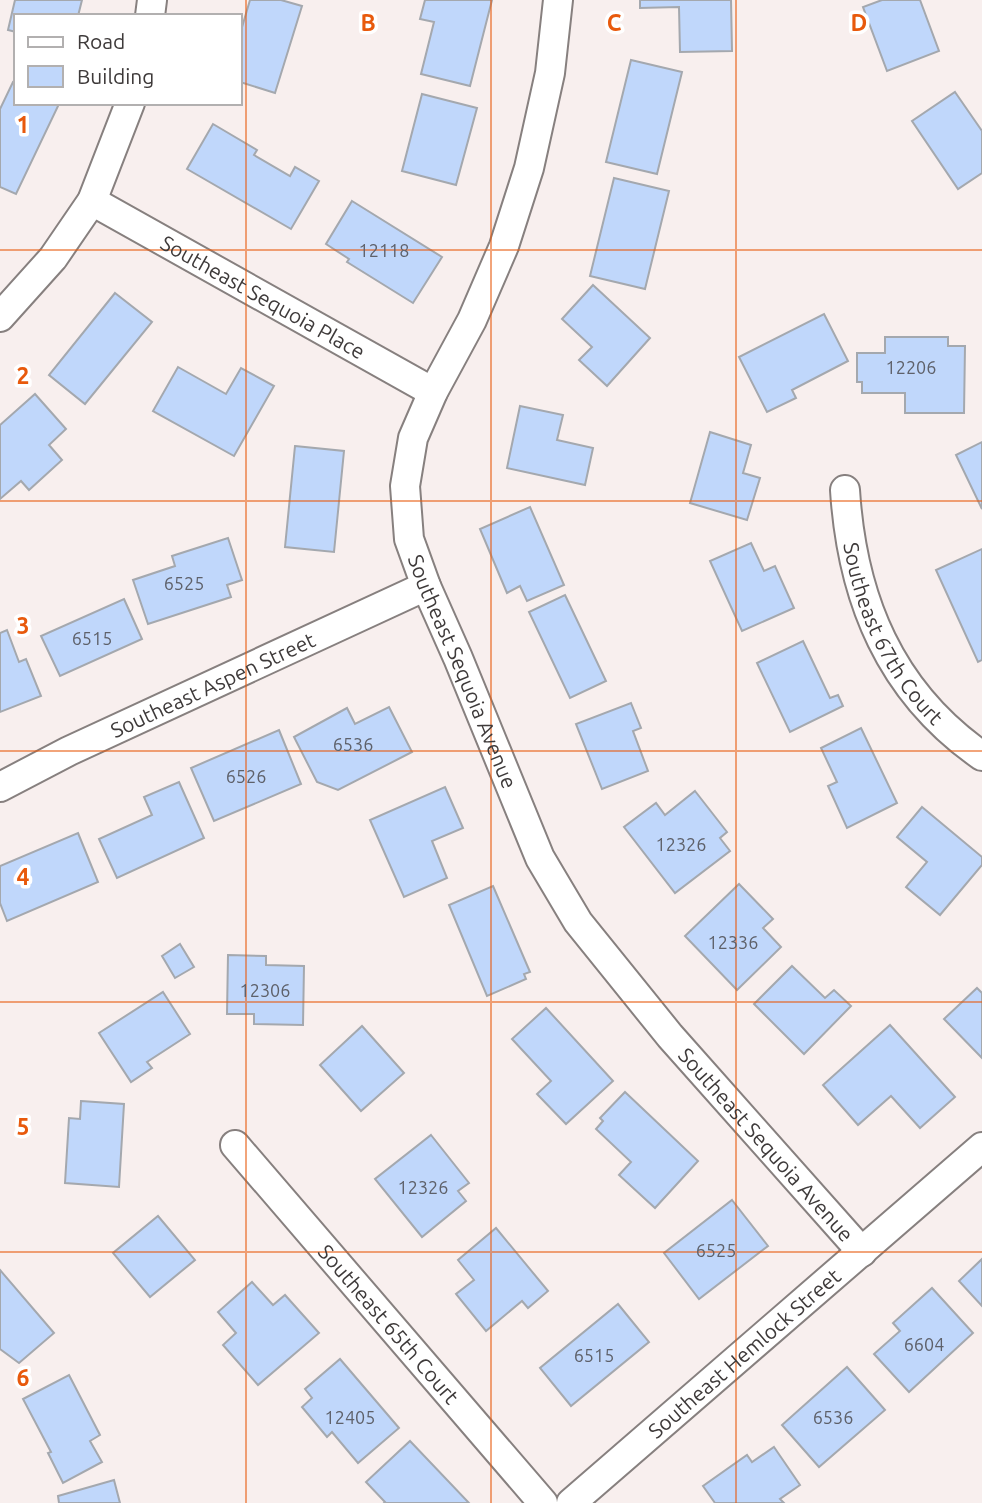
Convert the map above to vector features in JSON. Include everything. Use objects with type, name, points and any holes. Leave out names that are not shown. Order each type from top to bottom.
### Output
[{"type":"street","name":"Southeast Sequoia Avenue","points":[[558,0],[550,73],[529,168],[504,246],[472,320],[433,392],[413,438],[405,486],[409,539],[426,586],[540,858],[578,922],[670,1036],[862,1252]]},
{"type":"street","points":[[0,317],[53,258],[92,201],[129,105]]},
{"type":"street","name":"Southeast Sequoia Place","points":[[92,201],[433,392]]},
{"type":"street","name":"Southeast 67th Court","points":[[845,490],[855,569],[880,638],[917,695],[944,724],[982,756]]},
{"type":"street","name":"Southeast Aspen Street","points":[[0,788],[69,751],[426,586]]},
{"type":"street","name":"Southeast 65th Court","points":[[234,1145],[543,1503]]},
{"type":"street","name":"Southeast Hemlock Street","points":[[571,1503],[982,1147]]},
{"type":"building","points":[[15,0],[82,0],[78,14],[14,14],[14,32],[8,30]]},
{"type":"building","points":[[250,0],[281,0],[302,6],[275,93],[242,83],[242,27]]},
{"type":"building","points":[[425,0],[492,0],[470,86],[421,74],[434,22],[420,19]]},
{"type":"building","points":[[640,0],[731,0],[732,51],[680,52],[679,7],[640,8]]},
{"type":"building","points":[[882,0],[920,0],[939,51],[887,71],[863,7]]},
{"type":"building","points":[[631,60],[682,72],[657,174],[606,162]]},
{"type":"building","points":[[13,82],[14,105],[59,105],[16,194],[0,187],[0,109]]},
{"type":"building","points":[[955,92],[982,131],[982,173],[958,189],[912,121]]},
{"type":"building","points":[[422,94],[477,108],[456,185],[402,171]]},
{"type":"building","points":[[213,124],[257,150],[254,155],[290,176],[295,167],[319,181],[291,229],[187,169]]},
{"type":"building","points":[[614,178],[669,191],[645,289],[590,276]]},
{"type":"building","points":[[352,201],[442,257],[413,303],[347,262],[349,259],[326,244]]},
{"type":"building","points":[[593,285],[650,338],[607,386],[579,360],[592,347],[562,319]]},
{"type":"building","points":[[115,293],[152,322],[85,404],[49,375]]},
{"type":"building","points":[[824,314],[848,361],[792,390],[796,398],[767,412],[739,357]]},
{"type":"building","points":[[885,337],[948,337],[948,346],[965,346],[964,413],[905,413],[905,393],[862,393],[862,382],[857,382],[857,353],[885,353]]},
{"type":"building","points":[[178,367],[226,394],[241,368],[274,386],[234,456],[153,411]]},
{"type":"building","points":[[35,394],[66,429],[49,445],[62,460],[29,490],[21,481],[0,499],[0,425]]},
{"type":"building","points":[[520,406],[563,415],[557,440],[593,448],[585,485],[507,468]]},
{"type":"building","points":[[710,432],[751,445],[743,473],[760,478],[747,520],[690,503]]},
{"type":"building","points":[[982,442],[982,509],[956,455]]},
{"type":"building","points":[[295,446],[344,451],[334,552],[285,547]]},
{"type":"building","points":[[530,507],[564,585],[527,601],[520,586],[507,593],[480,529]]},
{"type":"building","points":[[228,538],[242,580],[227,585],[231,597],[148,624],[133,580],[175,566],[172,556]]},
{"type":"building","points":[[751,543],[764,571],[775,566],[794,608],[742,631],[710,561]]},
{"type":"building","points":[[982,549],[982,660],[978,662],[936,570]]},
{"type":"building","points":[[565,595],[606,681],[570,698],[529,612]]},
{"type":"building","points":[[124,599],[142,639],[60,676],[41,636]]},
{"type":"building","points":[[7,630],[19,662],[26,659],[41,696],[0,712],[0,633]]},
{"type":"building","points":[[803,641],[830,698],[838,695],[843,706],[790,732],[757,663]]},
{"type":"building","points":[[631,703],[641,728],[633,731],[648,771],[602,789],[576,724]]},
{"type":"building","points":[[389,707],[412,752],[338,790],[317,782],[294,737],[347,708],[355,724]]},
{"type":"building","points":[[861,728],[897,803],[847,828],[828,786],[837,782],[821,748]]},
{"type":"building","points":[[279,730],[301,784],[214,821],[191,768]]},
{"type":"building","points":[[179,782],[204,838],[117,878],[99,839],[152,815],[144,797]]},
{"type":"building","points":[[445,787],[463,828],[432,841],[447,878],[404,897],[370,820]]},
{"type":"building","points":[[695,791],[727,832],[720,838],[730,851],[675,893],[624,827],[656,803],[665,815]]},
{"type":"building","points":[[922,807],[982,857],[982,865],[940,915],[906,887],[927,862],[897,837]]},
{"type":"building","points":[[78,833],[98,882],[7,921],[0,903],[0,866]]},
{"type":"building","points":[[739,884],[773,919],[763,928],[781,947],[737,990],[685,936]]},
{"type":"building","points":[[493,886],[530,972],[524,974],[526,979],[487,996],[449,905]]},
{"type":"building","points":[[180,944],[194,967],[175,978],[162,956]]},
{"type":"building","points":[[228,955],[266,956],[266,965],[304,966],[303,1025],[254,1024],[254,1014],[227,1014]]},
{"type":"building","points":[[792,966],[825,998],[834,990],[851,1006],[804,1054],[754,1004]]},
{"type":"building","points":[[977,988],[982,993],[982,1058],[944,1019]]},
{"type":"building","points":[[163,992],[190,1034],[147,1062],[152,1068],[131,1082],[99,1033]]},
{"type":"building","points":[[546,1008],[613,1081],[566,1124],[537,1094],[551,1081],[512,1039]]},
{"type":"building","points":[[890,1025],[955,1097],[920,1128],[891,1096],[858,1125],[823,1085]]},
{"type":"building","points":[[362,1026],[404,1073],[361,1111],[320,1065]]},
{"type":"building","points":[[625,1092],[698,1161],[655,1208],[619,1175],[631,1162],[596,1129],[603,1121],[600,1118]]},
{"type":"building","points":[[81,1101],[124,1104],[119,1187],[65,1183],[69,1118],[80,1119]]},
{"type":"building","points":[[431,1135],[469,1183],[458,1191],[466,1201],[422,1237],[375,1179]]},
{"type":"building","points":[[732,1200],[768,1246],[699,1299],[664,1253]]},
{"type":"building","points":[[158,1216],[195,1260],[150,1297],[113,1253]]},
{"type":"building","points":[[496,1228],[548,1291],[528,1308],[522,1301],[486,1331],[456,1294],[474,1280],[458,1260]]},
{"type":"building","points":[[982,1259],[982,1306],[959,1281]]},
{"type":"building","points":[[0,1270],[54,1333],[19,1363],[0,1349]]},
{"type":"building","points":[[252,1282],[273,1305],[285,1295],[319,1333],[258,1385],[223,1345],[236,1333],[218,1312]]},
{"type":"building","points":[[932,1288],[973,1333],[909,1392],[874,1354],[900,1331],[893,1323]]},
{"type":"building","points":[[618,1304],[649,1342],[571,1406],[540,1368]]},
{"type":"building","points":[[340,1359],[399,1428],[358,1463],[332,1432],[327,1437],[302,1407],[312,1398],[305,1389]]},
{"type":"building","points":[[847,1367],[885,1410],[819,1467],[782,1425]]},
{"type":"building","points":[[69,1375],[100,1435],[90,1441],[102,1462],[63,1483],[48,1453],[51,1452],[23,1399]]},
{"type":"building","points":[[410,1441],[469,1503],[384,1503],[366,1482]]},
{"type":"building","points":[[774,1447],[800,1485],[780,1499],[784,1503],[715,1503],[703,1486],[747,1455],[752,1462]]},
{"type":"building","points":[[114,1480],[120,1503],[59,1503],[58,1496]]}]
